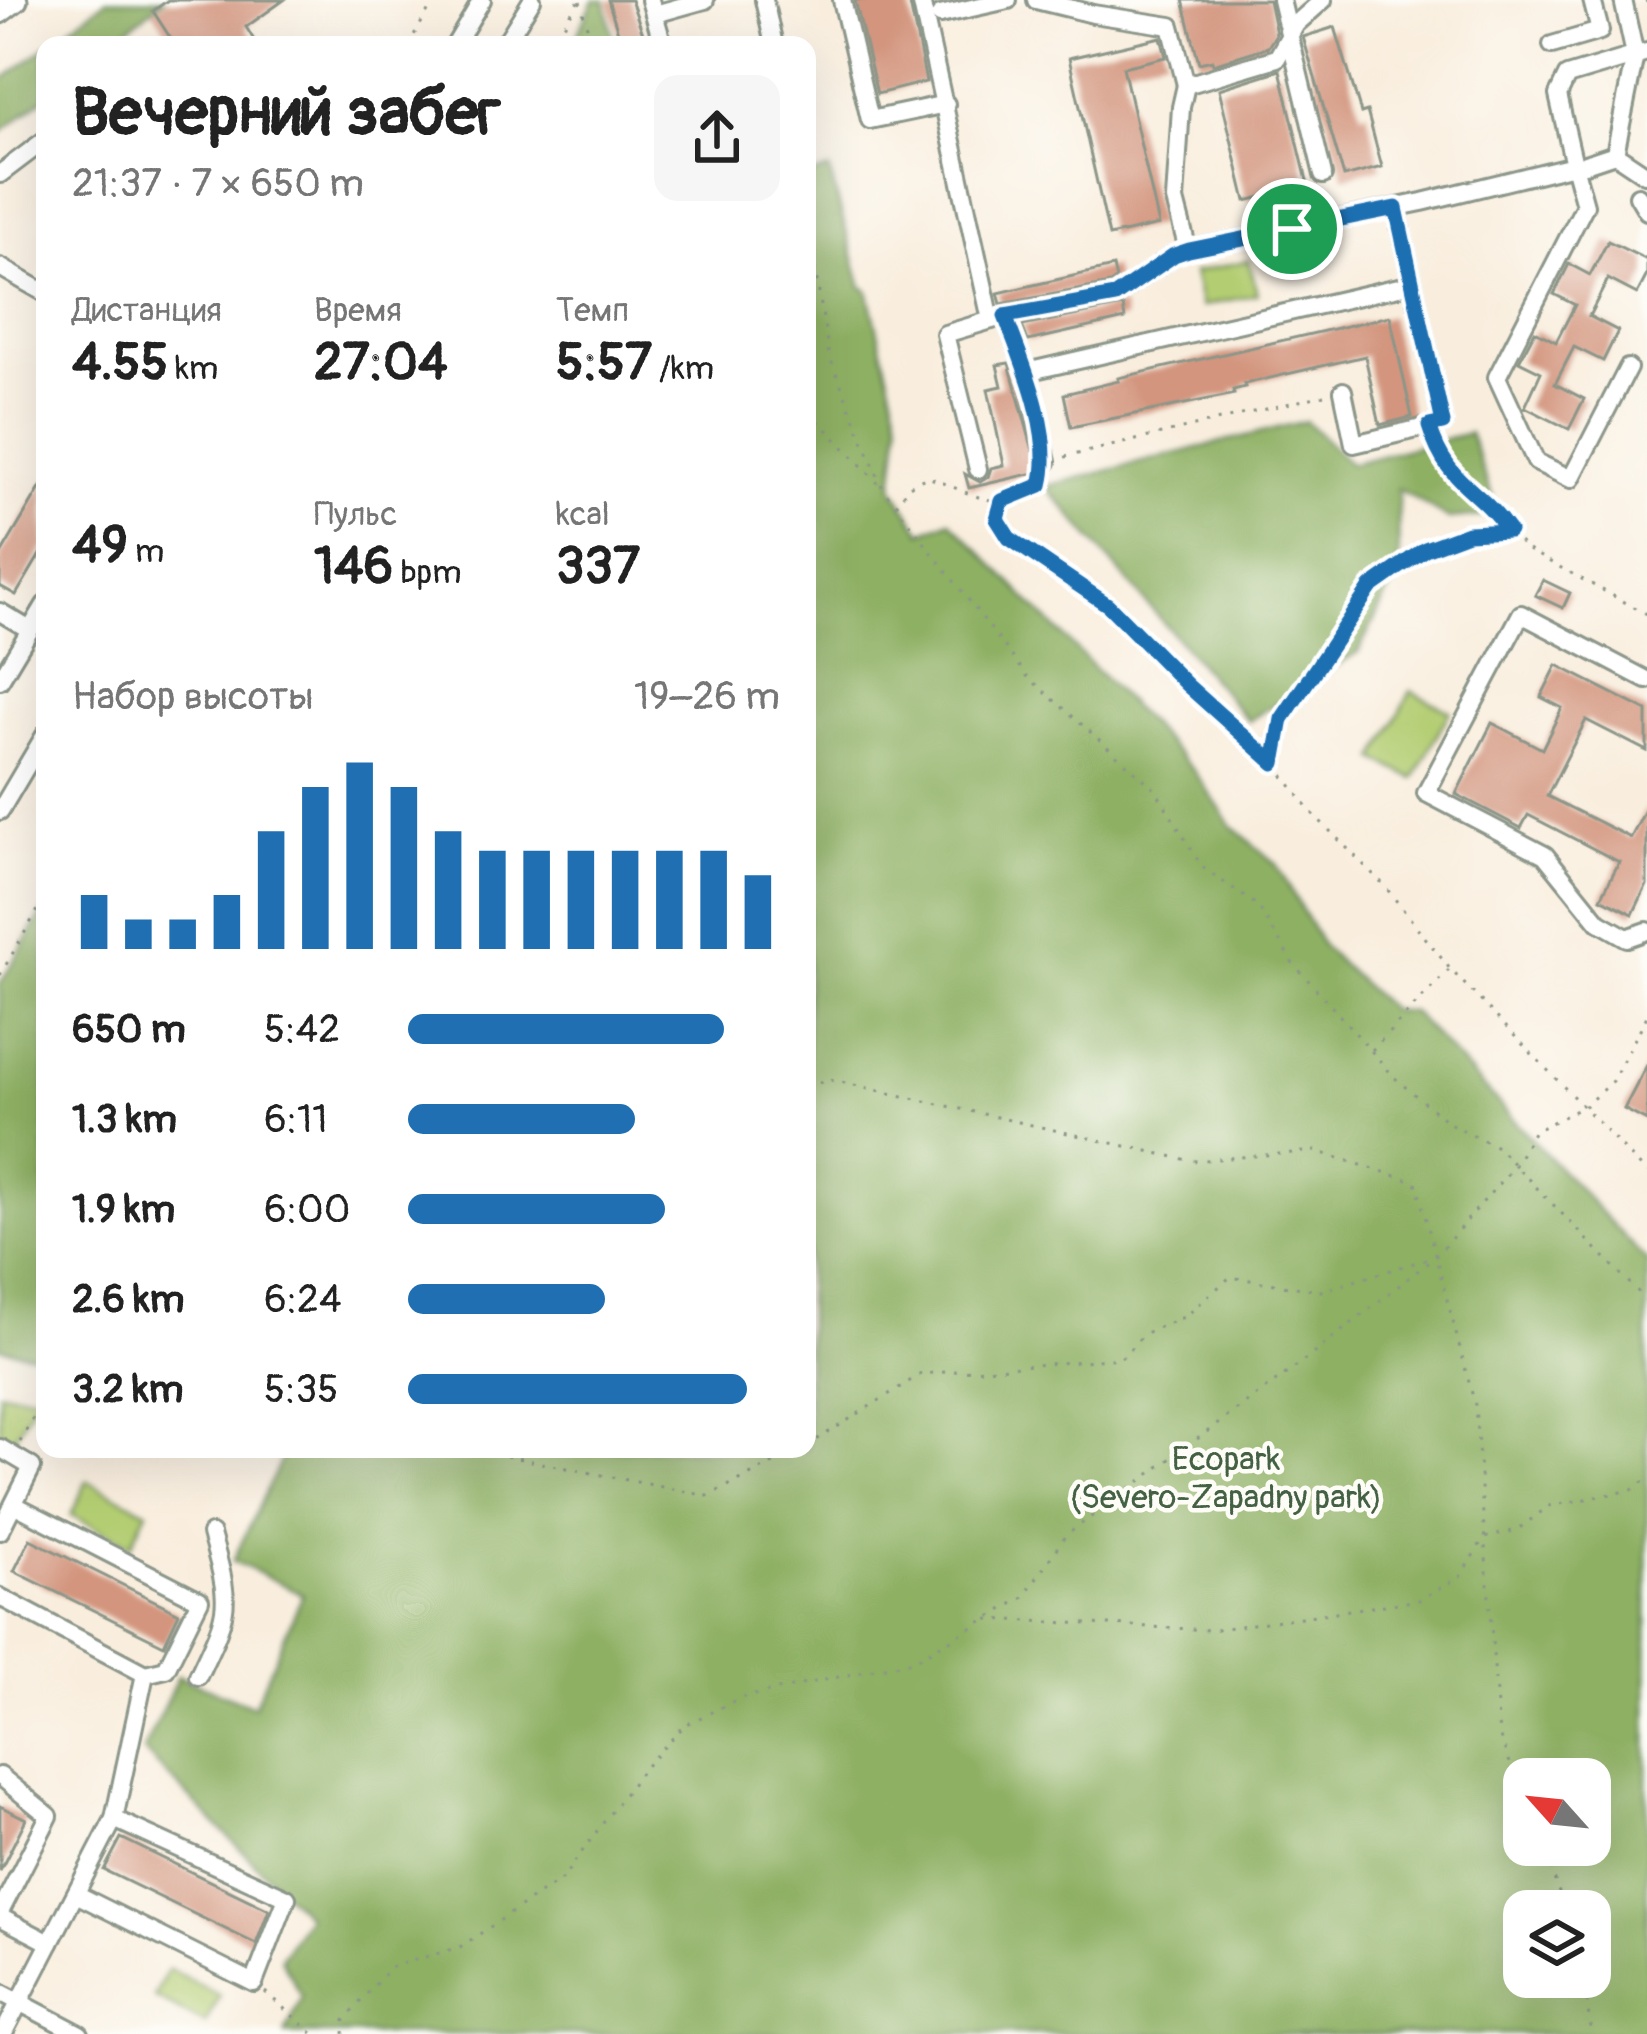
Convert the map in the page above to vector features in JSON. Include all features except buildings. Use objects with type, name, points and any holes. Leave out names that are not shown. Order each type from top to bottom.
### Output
[{"type":"main road","points":[[0,12],[16,0]]},
{"type":"street","points":[[460,36],[482,0]]},
{"type":"street","points":[[510,36],[532,0]]},
{"type":"street","points":[[660,36],[652,7],[705,0]]},
{"type":"street","points":[[764,0],[772,36]]},
{"type":"street","points":[[842,0],[871,120],[946,104]]},
{"type":"street","points":[[921,0],[998,318],[1026,372],[1047,462]]},
{"type":"street","points":[[940,15],[1008,0]]},
{"type":"street","points":[[1036,0],[1171,26],[1186,86],[1175,200],[1189,250]]},
{"type":"street","points":[[1281,0],[1323,175]]},
{"type":"street","points":[[1186,86],[1277,58],[1296,24],[1323,0]]},
{"type":"street","points":[[1552,45],[1600,31],[1592,0]]},
{"type":"street","points":[[1615,154],[1641,54],[1623,0]]},
{"type":"street","points":[[1628,368],[1571,479],[1536,462],[1497,377],[1585,205],[1580,165],[1558,95],[1567,76],[1641,54]]},
{"type":"street","points":[[0,174],[36,147]]},
{"type":"street","points":[[978,469],[945,334],[998,318],[1115,296],[1174,255],[1189,250],[1396,208],[1615,154]]},
{"type":"street","points":[[1615,154],[1645,174]]},
{"type":"street","points":[[1343,391],[1354,443],[1443,423],[1396,208]]},
{"type":"street","points":[[0,268],[36,288]]},
{"type":"street","points":[[1026,372],[1412,284]]},
{"type":"street","points":[[0,612],[30,630]]},
{"type":"street","points":[[1647,680],[1521,614],[1426,793],[1545,855],[1599,922],[1627,938],[1647,931]]},
{"type":"street","points":[[1,675],[36,620]]},
{"type":"street","points":[[0,811],[36,750]]},
{"type":"street","points":[[0,1531],[32,1467],[7,1451]]},
{"type":"street","points":[[15,1505],[200,1600]]},
{"type":"street","points":[[198,1676],[224,1620],[227,1591],[211,1534]]},
{"type":"street","points":[[0,1597],[145,1674],[166,1669],[200,1600],[227,1591]]},
{"type":"street","points":[[3,2034],[114,1819],[145,1674]]},
{"type":"street","points":[[0,1776],[49,1816],[0,1914],[50,1943]]},
{"type":"street","points":[[76,1894],[254,1983],[287,1898],[114,1819]]},
{"type":"street","points":[[0,1993],[80,2034]]},
{"type":"path","points":[[413,36],[435,0]]},
{"type":"path","points":[[557,36],[579,0]]},
{"type":"path","points":[[579,0],[589,36]]},
{"type":"path","points":[[816,275],[829,355],[884,489]]},
{"type":"path","points":[[896,505],[910,486],[927,477],[980,500],[1002,501],[1041,485],[1047,462],[1343,391]]},
{"type":"path","points":[[816,421],[884,489],[1028,677],[1155,789],[1202,867],[1258,906],[1292,962],[1398,1082],[1449,1123],[1497,1147],[1647,1301]]},
{"type":"path","points":[[1429,426],[1437,455],[1466,490],[1490,504],[1524,548],[1647,614]]},
{"type":"path","points":[[1002,501],[997,519],[1009,538],[1108,605],[1274,763],[1311,812],[1383,884],[1450,969],[1647,1173]]},
{"type":"path","points":[[1274,763],[1282,719],[1371,587],[1425,549],[1468,533],[1509,531]]},
{"type":"path","points":[[0,975],[36,913]]},
{"type":"path","points":[[1371,1051],[1450,969]]},
{"type":"path","points":[[344,2034],[345,2020],[390,1967],[460,1946],[562,1879],[642,1770],[685,1725],[740,1698],[913,1661],[1023,1598],[1065,1536],[1436,1257],[1515,1165],[1533,1132],[1586,1106],[1612,1082],[1647,1016]]},
{"type":"path","points":[[816,1083],[832,1080],[1192,1161],[1316,1151],[1416,1182],[1475,1405],[1498,1736],[1507,1758]]},
{"type":"path","points":[[816,1440],[921,1374],[1121,1358],[1145,1334],[1186,1316],[1230,1277],[1322,1291],[1436,1257]]},
{"type":"path","points":[[7,1451],[36,1409]]},
{"type":"path","points":[[515,1458],[707,1496],[784,1458]]},
{"type":"path","points":[[986,1619],[1211,1630],[1419,1600],[1460,1577],[1484,1538],[1517,1530],[1549,1506],[1632,1490],[1647,1479]]},
{"type":"path","points":[[254,1983],[314,2034]]},
{"type":"path","points":[[1587,1998],[1591,2034]]},
{"type":"green space","points":[[106,0],[163,0],[119,36],[60,36]]},
{"type":"green space","points":[[594,0],[605,0],[613,36],[576,36]]},
{"type":"green space","points":[[36,54],[36,104],[0,133],[0,82]]},
{"type":"green space","name":"Ecopark (Severo-Zapadny park)","points":[[829,170],[862,287],[868,290],[900,422],[893,487],[922,532],[950,520],[1193,770],[1232,826],[1276,864],[1323,947],[1390,1010],[1412,1012],[1647,1261],[1647,2034],[285,2034],[302,1997],[281,1958],[307,1916],[143,1751],[178,1676],[254,1706],[303,1594],[233,1561],[282,1458],[816,1458],[816,174]]},
{"type":"green space","points":[[1249,260],[1257,294],[1201,307],[1193,273]]},
{"type":"green space","points":[[1306,421],[1350,464],[1469,433],[1499,515],[1449,519],[1398,489],[1399,571],[1358,652],[1248,721],[1046,486]]},
{"type":"green space","points":[[1411,691],[1450,711],[1414,779],[1376,759]]},
{"type":"green space","points":[[36,924],[36,1354],[0,1348],[0,984]]},
{"type":"green space","points":[[0,1392],[36,1395],[14,1439],[0,1432]]},
{"type":"green space","points":[[87,1481],[147,1511],[131,1545],[71,1515]]},
{"type":"green space","points":[[168,1969],[220,1996],[206,2024],[154,1997]]},
{"type":"route","points":[[1396,208],[1443,423],[1429,426],[1437,455],[1466,490],[1490,504],[1509,531],[1468,533],[1425,549],[1371,587],[1282,719],[1274,763],[1108,605],[1009,538],[997,519],[1002,501],[1041,485],[1047,462],[1026,372],[1005,316],[1115,296],[1174,255],[1292,229],[1396,208]]}]
